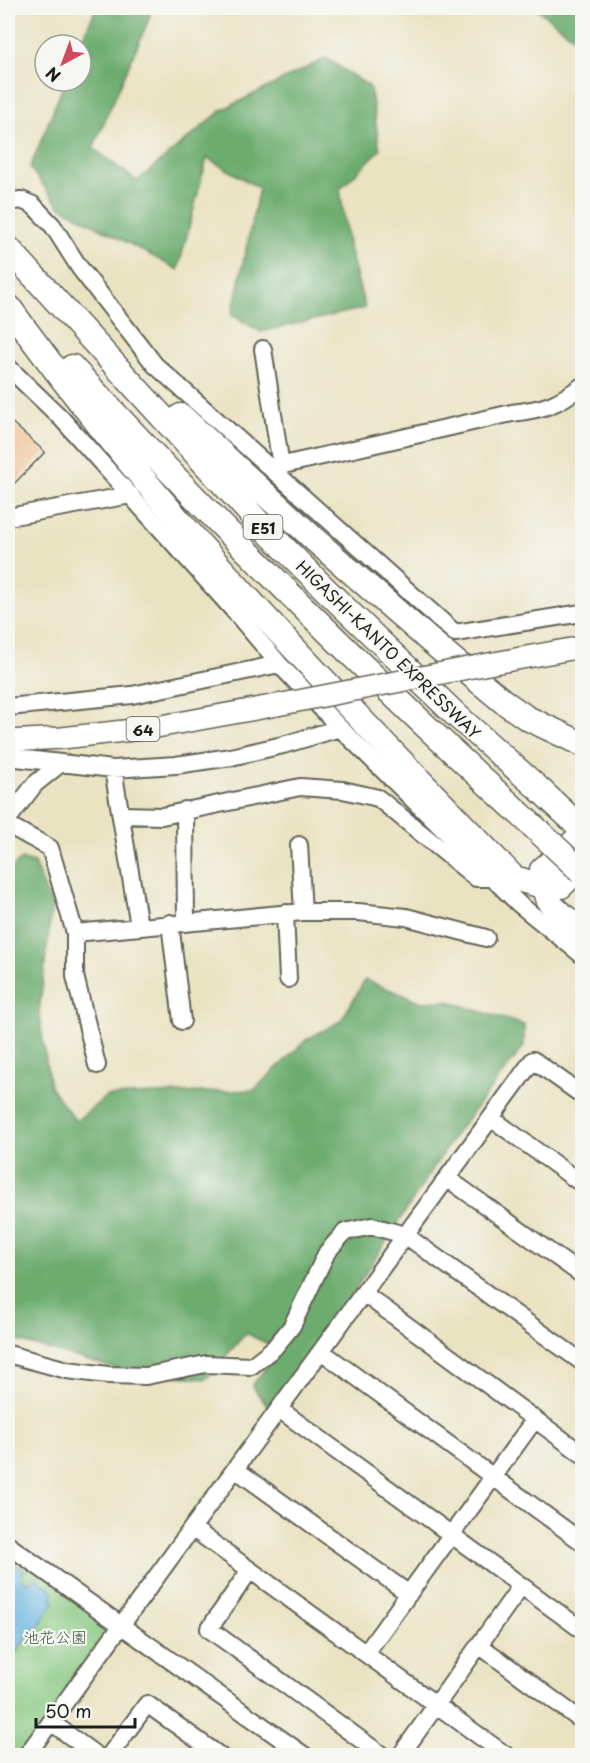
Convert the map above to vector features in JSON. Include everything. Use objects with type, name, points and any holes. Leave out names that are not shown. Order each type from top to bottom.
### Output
[{"type":"highway","points":[[8,247],[194,428],[375,593],[504,702],[527,718],[582,744]]},
{"type":"highway","name":"HIGASHI-KANTO EXPRESSWAY","points":[[8,247],[261,525],[456,715],[582,829]]},
{"type":"highway","name":"HIGASHI-KANTO EXPRESSWAY","points":[[8,296],[99,397],[242,547],[435,736],[582,872]]},
{"type":"highway","points":[[8,306],[145,482],[294,649],[514,878],[543,886],[561,886],[582,865]]},
{"type":"highway","points":[[582,835],[542,870],[543,886],[550,905],[582,930]]},
{"type":"main road","name":"64","points":[[8,741],[62,738],[151,728],[582,647]]},
{"type":"street","points":[[8,202],[21,200],[33,206],[53,226],[79,267],[155,366],[276,467],[455,633],[582,613]]},
{"type":"street","points":[[263,349],[276,467]]},
{"type":"street","points":[[8,367],[61,418],[279,664],[340,728],[519,904],[582,955]]},
{"type":"street","points":[[276,467],[502,415],[538,410],[564,399],[582,386]]},
{"type":"street","points":[[8,517],[130,495]]},
{"type":"street","points":[[8,707],[132,695],[279,664]]},
{"type":"street","points":[[8,757],[113,769],[176,765],[231,757],[340,728]]},
{"type":"street","points":[[8,819],[35,784],[60,764]]},
{"type":"street","points":[[113,769],[140,926]]},
{"type":"street","points":[[121,814],[162,816],[300,787],[344,790],[378,798],[476,878],[493,878]]},
{"type":"street","points":[[182,1021],[178,923],[185,810]]},
{"type":"street","points":[[8,825],[50,848],[75,933],[75,976],[97,1065]]},
{"type":"street","points":[[298,845],[303,912]]},
{"type":"street","points":[[75,933],[285,913],[358,912],[406,917],[486,938]]},
{"type":"street","points":[[285,913],[288,978]]},
{"type":"street","points":[[26,1755],[533,1060],[582,1095]]},
{"type":"street","points":[[491,1118],[582,1184]]},
{"type":"street","points":[[447,1178],[582,1275]]},
{"type":"street","points":[[8,1354],[68,1370],[108,1375],[146,1376],[206,1364],[251,1366],[274,1348],[292,1326],[327,1252],[345,1232],[372,1226],[405,1235],[582,1362]]},
{"type":"street","points":[[363,1293],[582,1454]]},
{"type":"street","points":[[321,1351],[582,1542]]},
{"type":"street","points":[[279,1409],[582,1630]]},
{"type":"street","points":[[366,1653],[536,1419]]},
{"type":"street","points":[[235,1469],[409,1594]]},
{"type":"street","points":[[192,1528],[507,1755]]},
{"type":"street","points":[[8,1545],[305,1755]]},
{"type":"street","points":[[250,1570],[209,1629],[383,1755]]},
{"type":"street","points":[[400,1755],[521,1586]]},
{"type":"street","points":[[479,1645],[582,1721]]},
{"type":"street","points":[[109,1755],[147,1704],[220,1755]]},
{"type":"street","points":[[51,1722],[97,1755]]},
{"type":"green space","points":[[96,8],[151,8],[149,19],[93,148],[137,181],[222,110],[326,58],[370,87],[380,150],[340,189],[348,244],[365,308],[261,332],[232,315],[259,188],[207,158],[178,270],[59,206],[30,168],[60,93],[93,93],[93,33],[85,33]]},
{"type":"green space","points":[[535,8],[582,8],[582,43]]},
{"type":"green space","points":[[21,859],[34,863],[52,906],[39,1013],[50,1087],[76,1121],[107,1096],[254,1090],[307,1039],[341,1021],[365,980],[422,1002],[448,1001],[524,1025],[524,1046],[454,1136],[349,1299],[268,1407],[252,1386],[279,1350],[246,1333],[206,1379],[124,1371],[8,1338],[8,1172],[10,1171],[8,1158],[8,872]]},
{"type":"green space","name":"池花公園","points":[[8,1545],[121,1625],[26,1755],[8,1755]]},
{"type":"water","points":[[8,1559],[24,1571],[21,1576],[24,1581],[29,1583],[35,1578],[54,1592],[52,1597],[54,1602],[38,1627],[31,1629],[8,1667]]},
{"type":"building","points":[[8,419],[45,452],[8,490]]}]
